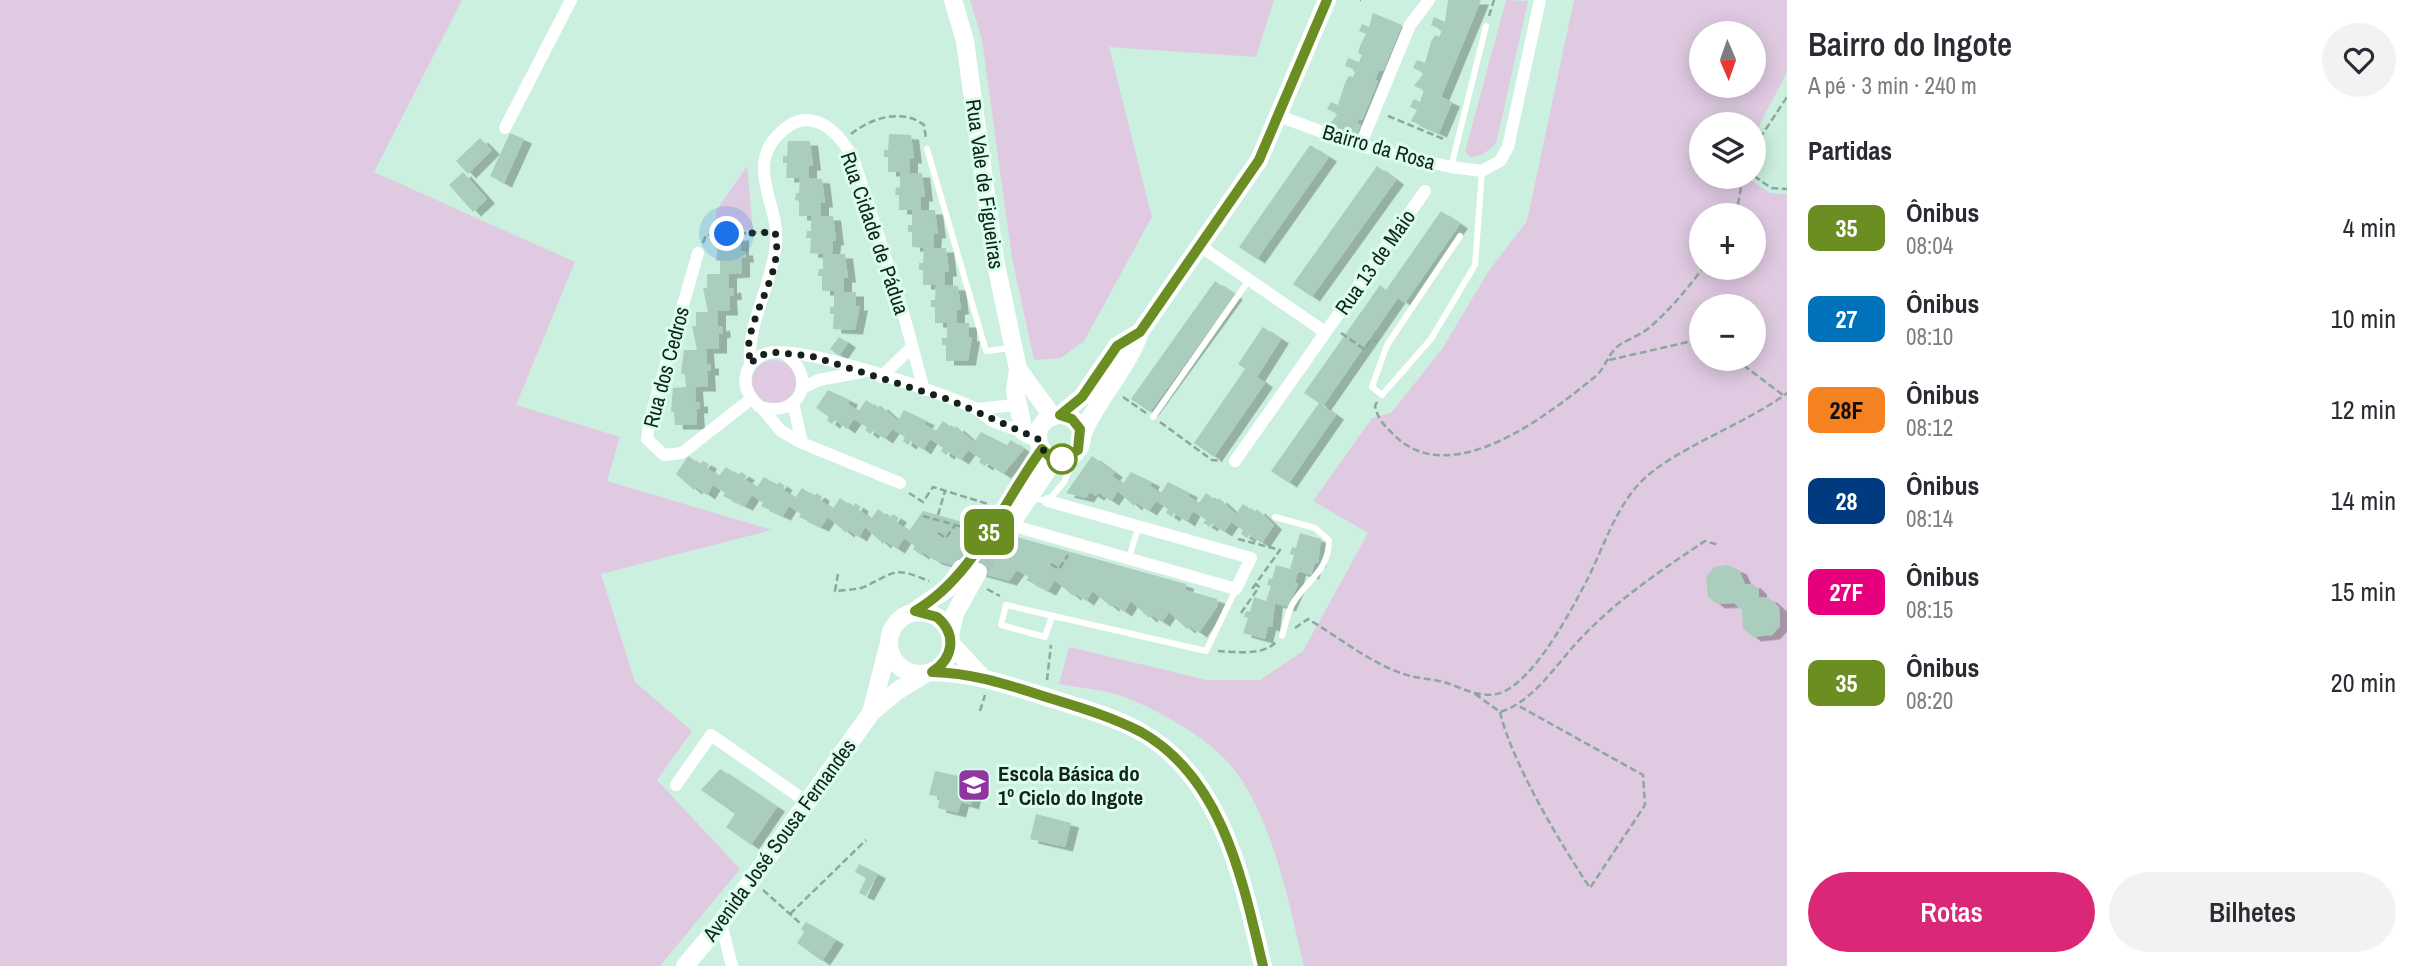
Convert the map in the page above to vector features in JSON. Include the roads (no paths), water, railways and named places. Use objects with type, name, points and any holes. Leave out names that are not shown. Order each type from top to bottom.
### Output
[{"type":"street","points":[[505,128],[571,0]]},
{"type":"street","name":"Rua Vale de Figueiras","points":[[953,0],[965,41],[995,260],[1018,369],[1016,405],[1040,445]]},
{"type":"street","points":[[900,483],[802,443],[781,431],[746,388],[746,375],[750,364],[759,356],[771,352],[811,356],[866,372],[976,409],[992,421],[1068,458],[1080,442],[1094,406],[1133,353],[1140,332],[1249,177],[1279,116],[1327,0]]},
{"type":"street","points":[[1360,146],[1410,25],[1429,0]]},
{"type":"street","points":[[1482,171],[1500,161],[1508,147],[1540,0]]},
{"type":"street","name":"Bairro da Rosa","points":[[1279,116],[1360,146],[1451,167],[1482,171]]},
{"type":"street","name":"Rua Cidade de Pádua","points":[[750,364],[749,343],[771,278],[777,239],[762,170],[769,144],[786,126],[802,120],[818,121],[843,141],[853,158],[924,390]]},
{"type":"street","name":"Rua 13 de Maio","points":[[1235,461],[1425,191]]},
{"type":"street","name":"Rua 13 de Maio","points":[[1200,246],[1325,332]]},
{"type":"street","name":"Rua dos Cedros","points":[[698,253],[649,423],[647,439],[664,455],[682,453],[756,403]]},
{"type":"street","points":[[1002,524],[1029,497],[1042,425],[1052,412],[1082,397],[1117,346],[1140,332]]},
{"type":"street","points":[[881,377],[912,347]]},
{"type":"street","points":[[783,353],[799,367],[802,388]]},
{"type":"street","name":"Rua Vale de Figueiras","points":[[1018,369],[1052,412]]},
{"type":"street","points":[[756,403],[771,410],[793,403],[802,388],[820,380],[866,372]]},
{"type":"street","points":[[793,403],[802,443]]},
{"type":"street","points":[[976,409],[1016,405]]},
{"type":"street","points":[[1052,412],[1072,419],[1080,442]]},
{"type":"street","points":[[1002,524],[1040,445]]},
{"type":"street","points":[[1002,524],[1236,589],[1251,558],[1048,501]]},
{"type":"street","points":[[928,673],[946,661],[955,613],[971,574],[898,620],[892,628],[888,647],[891,657],[905,671],[928,673],[981,676],[1112,718],[1167,751],[1192,777],[1213,810],[1229,845],[1244,888],[1263,966]]},
{"type":"street","points":[[915,611],[937,617],[951,640],[981,676]]},
{"type":"street","name":"Avenida José Sousa Fernandes","points":[[871,713],[888,647]]},
{"type":"street","name":"Avenida José Sousa Fernandes","points":[[690,964],[871,713],[897,691],[928,673]]},
{"type":"street","points":[[676,785],[711,736],[807,802]]},
{"type":"street","points":[[721,923],[732,966]]},
{"type":"lane","points":[[1451,167],[1486,26]]},
{"type":"lane","points":[[927,149],[986,351],[1014,348]]},
{"type":"lane","points":[[1460,236],[1387,345],[1372,387],[1382,395],[1431,339],[1475,265],[1482,171]]},
{"type":"lane","points":[[1153,417],[1249,280]]},
{"type":"lane","points":[[1016,405],[1052,412]]},
{"type":"lane","points":[[1029,497],[1048,501],[1064,482],[1080,442]]},
{"type":"lane","points":[[1275,517],[1315,528],[1329,540],[1329,554],[1324,569],[1292,605],[1282,636]]},
{"type":"lane","points":[[1128,559],[1139,526]]},
{"type":"lane","points":[[1052,616],[1045,637],[1001,625],[1006,605],[1206,651],[1236,589]]},
{"type":"tunnel","points":[[962,568],[991,530]]},
{"type":"tunnel","points":[[978,572],[1004,534]]},
{"type":"place","name":"Escola Básica do 1º Ciclo do Ingote","points":[[974,785]]}]
